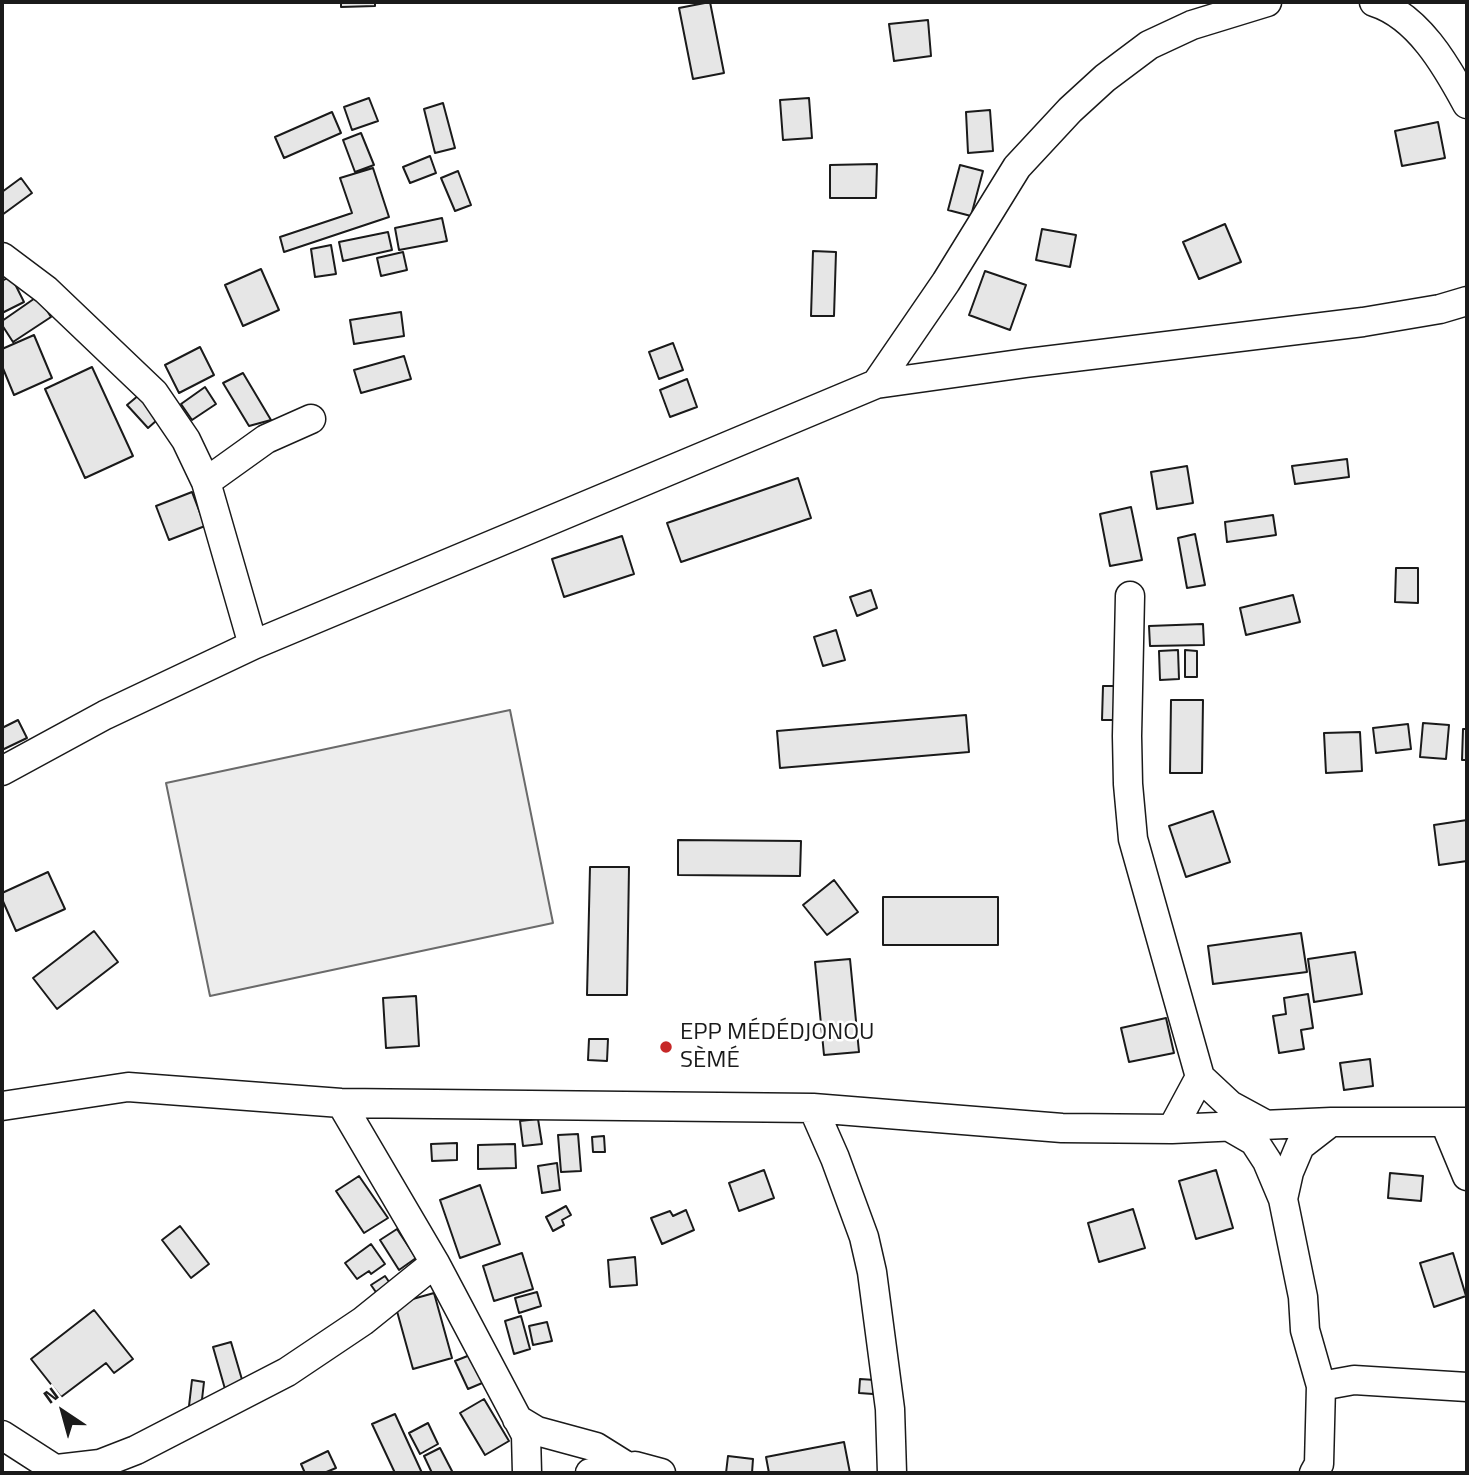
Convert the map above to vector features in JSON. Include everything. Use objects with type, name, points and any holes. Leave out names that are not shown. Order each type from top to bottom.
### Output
[{"type":"street","points":[[876,384],[946,282],[1017,167],[1070,110],[1105,78],[1149,45],[1192,25],[1268,2]]},
{"type":"street","points":[[1374,2],[1408,22],[1427,41],[1467,104]]},
{"type":"street","points":[[2,257],[46,290],[154,393],[186,440],[206,482],[253,645]]},
{"type":"street","points":[[2,771],[105,715],[253,645],[876,384],[1363,322],[1440,309],[1467,301]]},
{"type":"street","points":[[206,482],[266,439],[311,419]]},
{"type":"street","points":[[1130,596],[1127,736],[1133,839],[1200,1077],[1230,1105],[1266,1124]]},
{"type":"street","points":[[1172,1129],[1200,1077]]},
{"type":"street","points":[[2,1106],[128,1087],[341,1103],[813,1108],[1062,1128],[1172,1129],[1331,1122],[1456,1123],[1467,1176]]},
{"type":"street","points":[[341,1103],[435,1262],[526,1435],[527,1473]]},
{"type":"street","points":[[813,1108],[835,1158],[867,1249],[890,1409],[892,1473]]},
{"type":"street","points":[[1283,1199],[1289,1172],[1300,1146],[1331,1122]]},
{"type":"street","points":[[1228,1126],[1254,1142],[1267,1161],[1283,1199],[1303,1297],[1305,1330],[1321,1386],[1318,1470]]},
{"type":"street","points":[[2,1435],[59,1471],[100,1464],[136,1450],[276,1377],[393,1299],[435,1262]]},
{"type":"street","points":[[1321,1386],[1354,1380],[1467,1387]]},
{"type":"street","points":[[517,1419],[537,1431],[596,1447],[640,1470]]},
{"type":"street","points":[[590,1473],[640,1470]]},
{"type":"shaded area","points":[[510,710],[553,923],[210,996],[166,783]]},
{"type":"building","points":[[341,2],[375,2],[375,6],[341,7]]},
{"type":"building","points":[[710,2],[724,73],[693,79],[679,8]]},
{"type":"building","points":[[928,20],[931,56],[894,61],[889,24]]},
{"type":"building","points":[[369,98],[378,121],[352,130],[344,107]]},
{"type":"building","points":[[809,98],[812,138],[783,140],[780,100]]},
{"type":"building","points":[[443,103],[455,148],[435,153],[424,109]]},
{"type":"building","points":[[990,110],[993,151],[968,153],[966,112]]},
{"type":"building","points":[[332,112],[341,133],[284,158],[275,137]]},
{"type":"building","points":[[1438,122],[1445,158],[1402,166],[1395,131]]},
{"type":"building","points":[[361,133],[374,165],[355,172],[343,140]]},
{"type":"building","points":[[430,156],[436,173],[410,183],[403,167]]},
{"type":"building","points":[[877,164],[876,198],[830,198],[830,165]]},
{"type":"building","points":[[960,165],[983,171],[971,216],[948,210]]},
{"type":"building","points":[[373,168],[389,217],[284,252],[280,237],[352,213],[340,178]]},
{"type":"building","points":[[458,171],[471,205],[455,211],[441,178]]},
{"type":"building","points":[[21,178],[32,193],[2,215],[2,192]]},
{"type":"building","points":[[442,218],[447,241],[399,250],[395,228]]},
{"type":"building","points":[[1225,224],[1241,262],[1199,279],[1183,242]]},
{"type":"building","points":[[1042,229],[1076,235],[1070,267],[1036,260]]},
{"type":"building","points":[[388,232],[392,250],[343,261],[339,242]]},
{"type":"building","points":[[331,245],[336,274],[315,277],[311,249]]},
{"type":"building","points":[[813,251],[836,252],[834,316],[811,316]]},
{"type":"building","points":[[403,252],[407,270],[381,276],[377,258]]},
{"type":"building","points":[[261,269],[279,310],[243,326],[225,285]]},
{"type":"building","points":[[985,271],[1026,285],[1010,330],[969,315]]},
{"type":"building","points":[[11,276],[24,302],[2,313],[2,281]]},
{"type":"building","points":[[38,296],[51,317],[13,342],[2,321]]},
{"type":"building","points":[[401,312],[404,336],[354,344],[350,320]]},
{"type":"building","points":[[34,335],[52,378],[14,395],[2,366],[2,349]]},
{"type":"building","points":[[673,343],[683,370],[659,379],[649,352]]},
{"type":"building","points":[[200,347],[214,375],[179,393],[165,365]]},
{"type":"building","points":[[404,356],[411,379],[361,393],[354,370]]},
{"type":"building","points":[[92,367],[133,456],[85,478],[45,389]]},
{"type":"building","points":[[243,373],[271,420],[249,426],[223,383]]},
{"type":"building","points":[[687,379],[697,407],[670,417],[660,390]]},
{"type":"building","points":[[205,387],[216,404],[192,420],[181,404]]},
{"type":"building","points":[[145,390],[165,413],[148,428],[127,405]]},
{"type":"building","points":[[1347,459],[1349,477],[1295,484],[1292,466]]},
{"type":"building","points":[[1187,466],[1193,503],[1157,509],[1151,472]]},
{"type":"building","points":[[798,478],[811,518],[681,562],[667,523]]},
{"type":"building","points":[[192,492],[205,526],[169,540],[156,506]]},
{"type":"building","points":[[1131,507],[1142,560],[1110,566],[1100,514]]},
{"type":"building","points":[[1273,515],[1276,535],[1227,542],[1225,522]]},
{"type":"building","points":[[1195,534],[1205,585],[1187,588],[1178,538]]},
{"type":"building","points":[[622,536],[634,574],[564,597],[552,559]]},
{"type":"building","points":[[1396,568],[1418,568],[1418,603],[1395,602]]},
{"type":"building","points":[[871,590],[877,608],[857,616],[850,597]]},
{"type":"building","points":[[1293,595],[1300,622],[1246,635],[1240,608]]},
{"type":"building","points":[[1203,624],[1204,645],[1150,646],[1149,626]]},
{"type":"building","points":[[836,630],[845,660],[823,666],[814,637]]},
{"type":"building","points":[[1178,650],[1179,679],[1160,680],[1159,651]]},
{"type":"building","points":[[1185,650],[1197,651],[1197,677],[1185,677]]},
{"type":"building","points":[[1103,686],[1121,686],[1120,720],[1102,720]]},
{"type":"building","points":[[1171,700],[1203,700],[1202,773],[1170,773]]},
{"type":"building","points":[[966,715],[969,752],[780,768],[777,731]]},
{"type":"building","points":[[18,720],[27,738],[2,750],[2,728]]},
{"type":"building","points":[[1423,723],[1449,725],[1446,759],[1420,757]]},
{"type":"building","points":[[1408,724],[1411,749],[1376,753],[1373,728]]},
{"type":"building","points":[[1463,729],[1467,729],[1467,760],[1462,760]]},
{"type":"building","points":[[1360,732],[1362,771],[1326,773],[1324,733]]},
{"type":"building","points":[[1213,811],[1230,862],[1186,877],[1169,826]]},
{"type":"building","points":[[1467,820],[1467,861],[1439,865],[1434,825]]},
{"type":"building","points":[[678,840],[801,841],[800,876],[678,875]]},
{"type":"building","points":[[590,867],[629,867],[627,995],[587,995]]},
{"type":"building","points":[[48,872],[65,909],[16,931],[2,893]]},
{"type":"building","points":[[834,880],[858,912],[827,935],[803,905]]},
{"type":"building","points":[[883,897],[998,897],[998,945],[883,945]]},
{"type":"building","points":[[94,931],[118,962],[57,1009],[33,978]]},
{"type":"building","points":[[1301,933],[1307,972],[1213,984],[1208,946]]},
{"type":"building","points":[[1355,952],[1362,994],[1314,1002],[1308,959]]},
{"type":"building","points":[[850,959],[859,1052],[824,1055],[815,962]]},
{"type":"building","points":[[1308,994],[1313,1028],[1301,1030],[1304,1049],[1279,1053],[1273,1016],[1286,1014],[1284,998]]},
{"type":"building","points":[[416,996],[419,1046],[386,1048],[383,998]]},
{"type":"building","points":[[1166,1018],[1174,1053],[1129,1062],[1121,1028]]},
{"type":"building","points":[[589,1039],[608,1039],[607,1061],[588,1060]]},
{"type":"building","points":[[1370,1059],[1373,1086],[1344,1090],[1340,1063]]},
{"type":"building","points":[[538,1119],[542,1144],[523,1146],[520,1121]]},
{"type":"building","points":[[578,1134],[581,1171],[561,1172],[558,1135]]},
{"type":"building","points":[[604,1136],[605,1152],[593,1152],[592,1137]]},
{"type":"building","points":[[457,1143],[457,1160],[432,1161],[431,1144]]},
{"type":"building","points":[[515,1144],[516,1168],[478,1169],[478,1145]]},
{"type":"building","points":[[557,1163],[560,1190],[542,1193],[538,1166]]},
{"type":"building","points":[[764,1170],[774,1198],[739,1211],[729,1183]]},
{"type":"building","points":[[1216,1170],[1233,1228],[1196,1239],[1179,1181]]},
{"type":"building","points":[[1390,1173],[1423,1176],[1421,1201],[1388,1198]]},
{"type":"building","points":[[359,1176],[388,1218],[364,1233],[336,1191]]},
{"type":"building","points":[[480,1185],[500,1244],[460,1258],[440,1200]]},
{"type":"building","points":[[566,1206],[571,1215],[562,1220],[564,1225],[553,1231],[546,1217]]},
{"type":"building","points":[[1133,1209],[1145,1248],[1099,1262],[1088,1223]]},
{"type":"building","points":[[686,1210],[694,1230],[662,1244],[651,1218],[670,1211],[673,1216]]},
{"type":"building","points":[[180,1226],[209,1264],[191,1278],[162,1240]]},
{"type":"building","points":[[397,1229],[416,1258],[399,1270],[380,1240]]},
{"type":"building","points":[[371,1244],[385,1264],[371,1274],[369,1271],[357,1279],[345,1263]]},
{"type":"building","points":[[522,1253],[533,1289],[494,1301],[483,1266]]},
{"type":"building","points":[[1453,1253],[1466,1296],[1434,1307],[1420,1263]]},
{"type":"building","points":[[635,1257],[637,1285],[610,1287],[608,1260]]},
{"type":"building","points":[[385,1276],[394,1289],[380,1298],[371,1285]]},
{"type":"building","points":[[537,1292],[541,1306],[519,1313],[515,1298]]},
{"type":"building","points":[[434,1293],[452,1358],[413,1369],[395,1304]]},
{"type":"building","points":[[94,1310],[133,1359],[114,1373],[106,1363],[61,1397],[31,1359]]},
{"type":"building","points":[[521,1316],[530,1349],[514,1354],[505,1321]]},
{"type":"building","points":[[547,1322],[552,1341],[533,1345],[529,1326]]},
{"type":"building","points":[[231,1342],[243,1383],[225,1389],[213,1347]]},
{"type":"building","points":[[475,1353],[487,1381],[468,1389],[455,1361]]},
{"type":"building","points":[[860,1379],[875,1380],[873,1394],[859,1393]]},
{"type":"building","points":[[192,1380],[204,1382],[201,1408],[189,1406]]},
{"type":"building","points":[[484,1399],[509,1441],[485,1455],[460,1413]]},
{"type":"building","points":[[395,1414],[422,1473],[395,1473],[372,1424]]},
{"type":"building","points":[[428,1423],[438,1444],[420,1454],[409,1433]]},
{"type":"building","points":[[844,1442],[850,1473],[769,1473],[766,1457]]},
{"type":"building","points":[[440,1448],[453,1473],[432,1473],[424,1456]]},
{"type":"building","points":[[328,1451],[336,1468],[324,1473],[305,1473],[301,1464]]},
{"type":"building","points":[[728,1456],[753,1459],[752,1473],[726,1473]]},
{"type":"place","name":"EPP MÉDÉDJONOU SÈMÉ","points":[[666,1047]]}]
